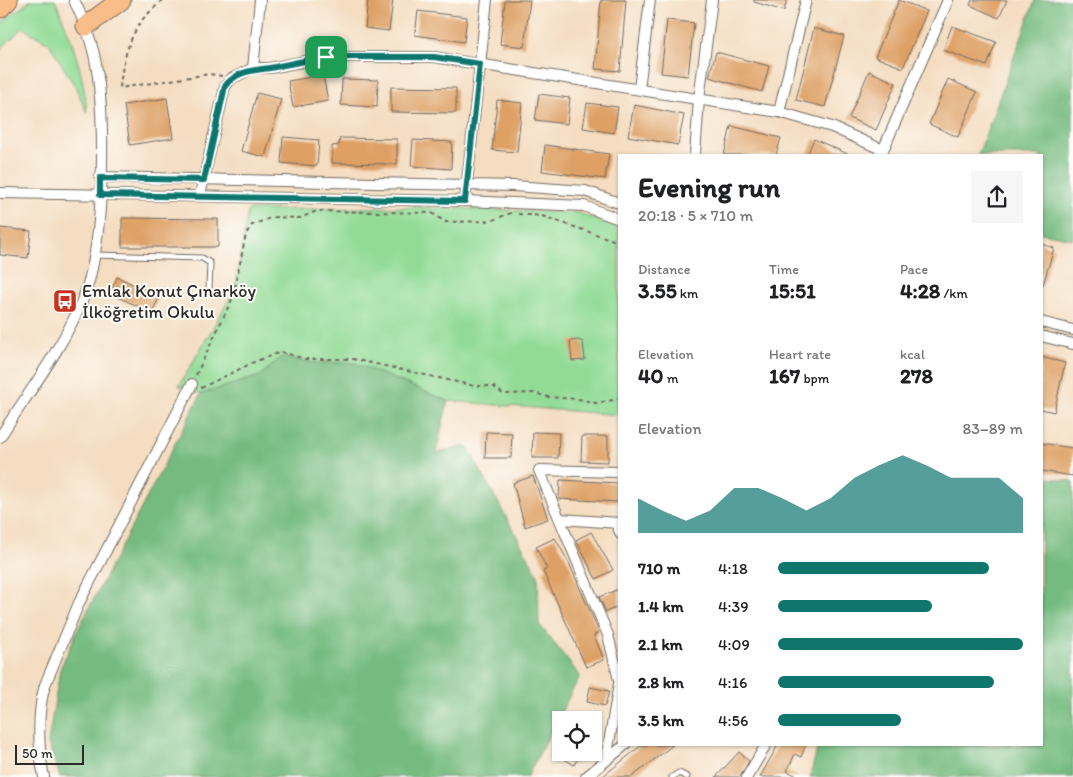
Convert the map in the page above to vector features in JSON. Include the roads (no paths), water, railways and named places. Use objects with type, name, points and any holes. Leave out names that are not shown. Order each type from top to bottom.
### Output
[{"type":"highway","points":[[0,8],[8,0]]},
{"type":"highway","points":[[86,26],[120,0]]},
{"type":"street","points":[[0,437],[57,348],[83,300],[94,255],[100,195],[99,82],[86,26],[74,0]]},
{"type":"street","points":[[253,68],[260,0]]},
{"type":"street","points":[[465,201],[488,0]]},
{"type":"street","points":[[639,89],[650,0]]},
{"type":"street","points":[[695,154],[699,99],[712,0]]},
{"type":"street","points":[[779,112],[806,0]]},
{"type":"street","points":[[200,195],[225,86],[231,79],[253,68],[270,68],[326,57],[434,57],[779,112],[832,127],[882,152],[948,0]]},
{"type":"street","points":[[100,178],[466,185],[585,191],[618,203]]},
{"type":"street","points":[[0,193],[465,201],[584,206],[618,219]]},
{"type":"street","points":[[1043,322],[1073,330]]},
{"type":"street","points":[[1043,336],[1073,344]]},
{"type":"street","points":[[44,777],[41,761],[41,699],[46,685],[79,603],[192,384]]},
{"type":"street","points":[[618,472],[539,470],[608,635],[618,676]]},
{"type":"street","points":[[560,519],[616,523]]},
{"type":"street","points":[[606,760],[618,690]]},
{"type":"street","points":[[586,777],[624,746]]},
{"type":"street","points":[[748,777],[765,746]]},
{"type":"lane","points":[[94,255],[202,258],[210,263],[209,289]]},
{"type":"lane","points":[[672,777],[679,773],[687,777]]},
{"type":"place","name":"Emlak Konut Çınarköy İlköğretim Okulu","points":[[65,301]]}]
